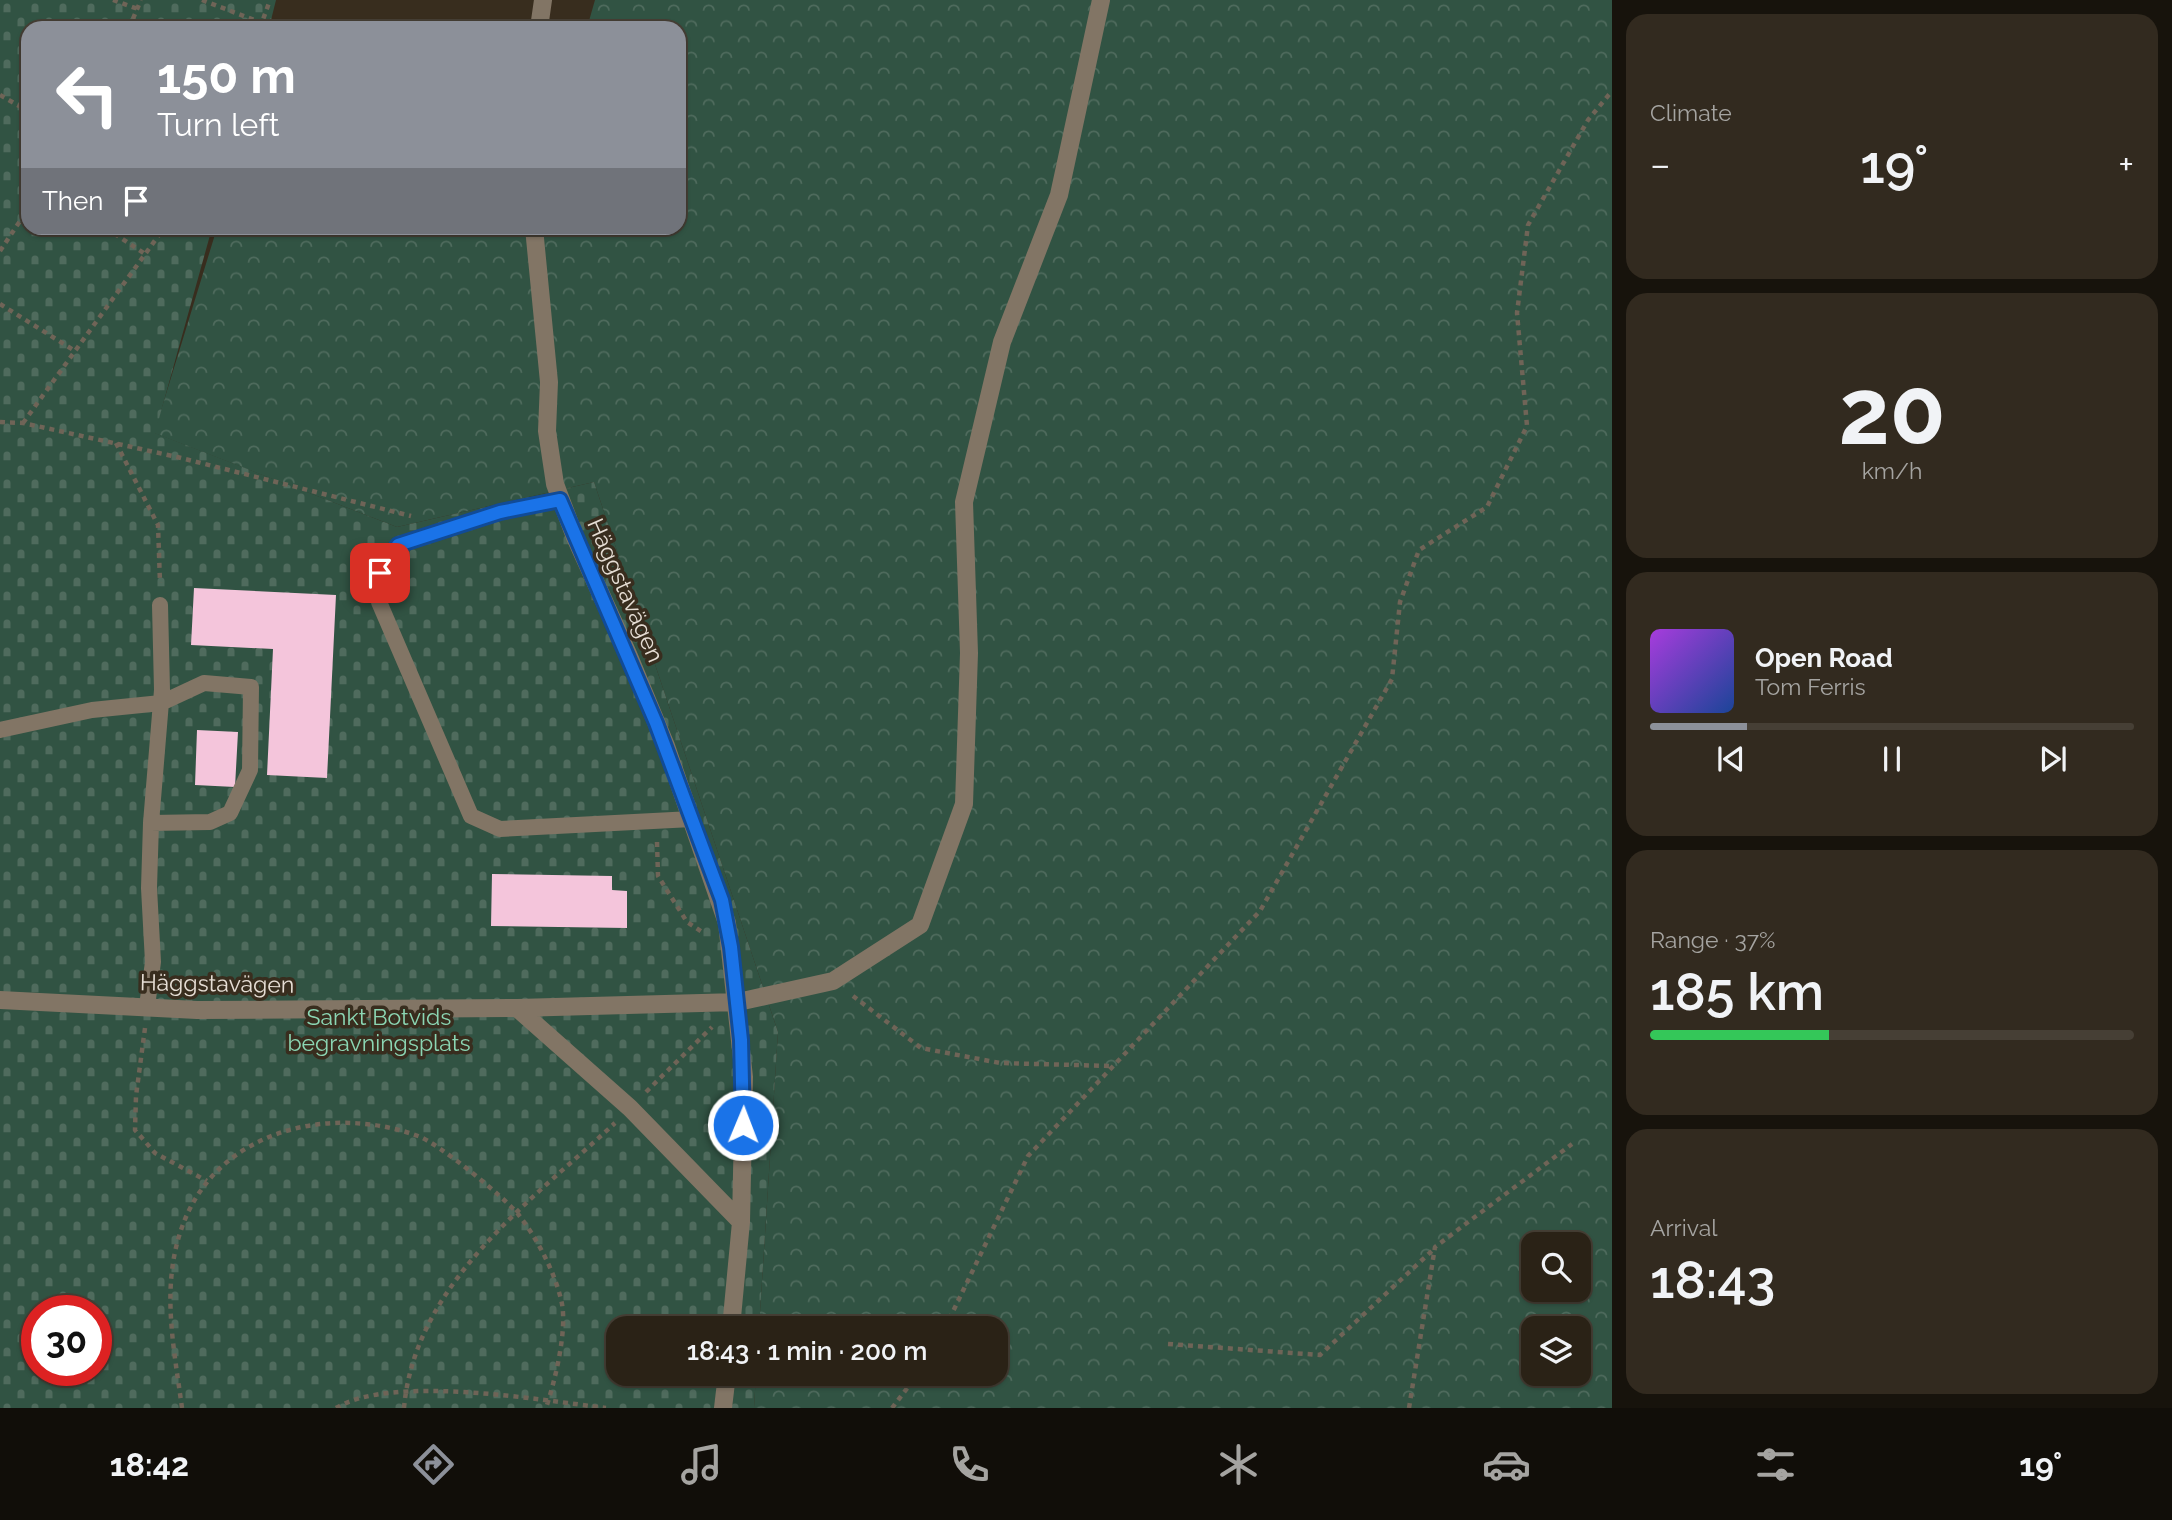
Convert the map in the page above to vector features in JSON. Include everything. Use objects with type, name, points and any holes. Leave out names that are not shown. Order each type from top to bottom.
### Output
[{"type":"street","points":[[540,21],[543,0]]},
{"type":"street","points":[[738,1002],[833,981],[920,925],[964,803],[969,653],[964,502],[1002,342],[1059,195],[1101,0]]},
{"type":"street","name":"Häggstavägen","points":[[535,235],[549,382],[549,459],[560,500],[633,665],[722,900],[731,947],[744,1077],[741,1222],[732,1316]]},
{"type":"street","name":"Häggstavägen","points":[[0,1000],[197,1010],[517,1008],[738,1002]]},
{"type":"street","points":[[517,1008],[630,1108],[741,1222]]},
{"type":"street","points":[[723,1408],[726,1386]]},
{"type":"lane","points":[[560,500],[500,512],[398,545],[380,573],[379,602],[471,817],[500,830],[692,820]]},
{"type":"lane","points":[[147,1006],[153,962],[149,888],[151,823],[161,703],[160,605]]},
{"type":"lane","points":[[0,730],[92,710],[161,703],[204,683],[251,687],[250,770],[230,813],[210,822],[151,823]]},
{"type":"path","points":[[113,0],[138,9]]},
{"type":"path","points":[[132,21],[141,0]]},
{"type":"path","points":[[202,0],[252,21]]},
{"type":"path","points":[[262,21],[270,0]]},
{"type":"path","points":[[951,1316],[1028,1156],[1260,911],[1392,679],[1400,601],[1419,550],[1487,507],[1527,426],[1517,313],[1528,225],[1588,120],[1612,91]]},
{"type":"path","points":[[0,95],[21,107]]},
{"type":"path","points":[[0,250],[21,219]]},
{"type":"path","points":[[116,235],[145,254]]},
{"type":"path","points":[[23,422],[159,235]]},
{"type":"path","points":[[0,304],[75,351]]},
{"type":"path","points":[[0,422],[23,422],[116,443],[393,510],[450,529]]},
{"type":"path","points":[[116,443],[158,525],[160,605]]},
{"type":"path","points":[[657,823],[658,876],[687,922],[731,947]]},
{"type":"path","points":[[833,981],[922,1048],[1000,1063],[1113,1066]]},
{"type":"path","points":[[404,1408],[406,1390],[432,1312],[456,1277],[738,1002]]},
{"type":"path","points":[[147,1006],[136,1096],[135,1130],[155,1153],[207,1181]]},
{"type":"path","points":[[182,1408],[169,1309],[172,1266],[181,1228],[207,1181],[239,1153],[277,1131],[325,1123],[359,1122],[420,1137],[518,1214],[555,1277],[562,1307],[559,1353],[546,1408]]},
{"type":"path","points":[[1168,1344],[1321,1355],[1435,1247],[1572,1144]]},
{"type":"path","points":[[1409,1408],[1435,1247]]},
{"type":"path","points":[[892,1408],[909,1386]]},
{"type":"path","points":[[336,1408],[353,1398],[406,1390],[606,1408]]},
{"type":"green space","name":"Sankt Botvids begravningsplats","points":[[0,0],[276,0],[271,21],[21,21],[21,235],[210,235],[155,433],[397,527],[594,482],[778,1032],[760,1316],[606,1316],[606,1386],[755,1386],[754,1408],[0,1408]]},
{"type":"green space","points":[[595,0],[1612,0],[1612,1408],[754,1408],[755,1386],[1008,1386],[1008,1316],[760,1316],[778,1032],[594,482],[397,527],[154,433],[215,235],[686,235],[686,21],[589,21]]},
{"type":"building","points":[[194,588],[336,595],[327,778],[267,775],[273,649],[191,645]]},
{"type":"building","points":[[197,730],[238,732],[235,787],[195,785]]},
{"type":"building","points":[[492,874],[612,876],[612,890],[627,891],[627,928],[491,926]]},
{"type":"route","points":[[380,573],[398,545],[500,512],[560,500],[666,746],[722,900],[738,1002],[744,1077],[743,1125]]}]
